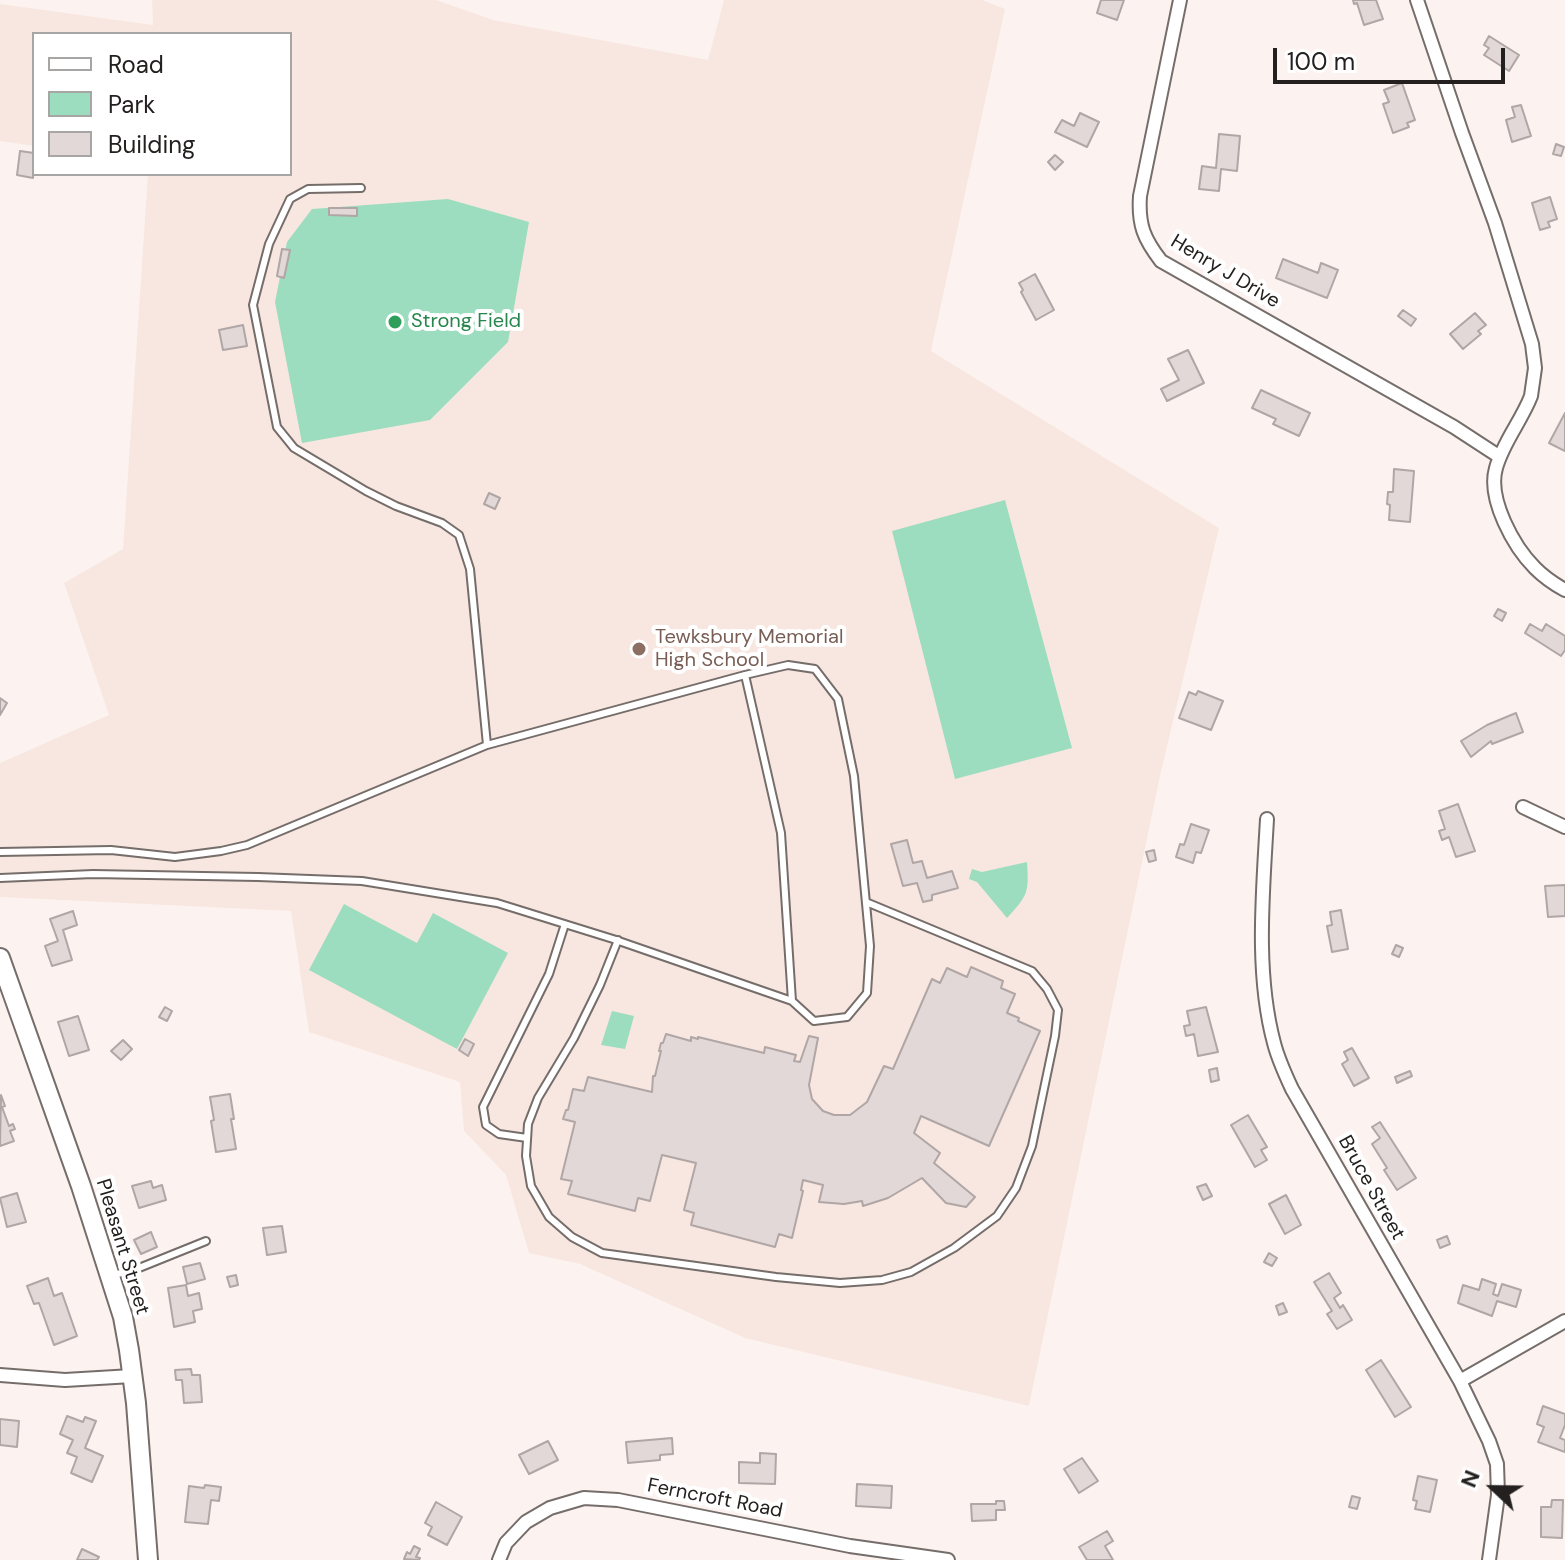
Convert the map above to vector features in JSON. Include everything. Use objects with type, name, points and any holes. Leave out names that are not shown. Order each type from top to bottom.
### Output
[{"type":"main road","name":"Pleasant Street","points":[[0,958],[81,1186],[123,1317],[132,1376],[148,1560]]},
{"type":"street","name":"Henry J Drive","points":[[1180,0],[1140,196],[1141,228],[1148,244],[1161,261],[1454,427],[1500,457]]},
{"type":"street","points":[[1417,0],[1499,236],[1535,357],[1531,396],[1495,471],[1496,500],[1520,549],[1531,564],[1565,590]]},
{"type":"street","points":[[1523,807],[1565,827]]},
{"type":"street","name":"Bruce Street","points":[[1267,819],[1262,941],[1269,1019],[1277,1054],[1292,1089],[1460,1381],[1482,1427],[1497,1464],[1497,1506],[1489,1560]]},
{"type":"street","points":[[1460,1381],[1565,1321]]},
{"type":"street","points":[[0,1375],[65,1380],[132,1376]]},
{"type":"street","name":"Ferncroft Road","points":[[499,1560],[506,1543],[526,1522],[550,1508],[584,1498],[618,1500],[850,1546],[948,1560]]},
{"type":"lane","points":[[361,188],[308,189],[290,199],[269,244],[253,305],[277,427],[294,448],[366,491],[442,523],[459,535],[470,569],[487,745]]},
{"type":"lane","points":[[0,852],[111,850],[175,857],[221,851],[247,845],[487,745],[788,665],[815,669],[838,699],[854,776],[870,946],[867,993],[847,1017],[814,1021],[792,1001],[618,940],[497,903],[362,881],[93,874],[0,878]]},
{"type":"lane","points":[[745,675],[781,833],[792,1001]]},
{"type":"lane","points":[[618,940],[600,985],[574,1038],[538,1098],[528,1124],[526,1156],[531,1186],[549,1217],[572,1237],[602,1253],[776,1277],[840,1283],[882,1280],[911,1272],[954,1248],[997,1216],[1016,1188],[1032,1146],[1058,1010],[1047,989],[1032,971],[866,902]]},
{"type":"lane","points":[[527,1138],[499,1134],[486,1125],[483,1107],[549,974],[565,924]]},
{"type":"lane","points":[[110,1275],[134,1270],[206,1241]]},
{"type":"shaded area","name":"Tewksbury Memorial High School","points":[[152,0],[436,0],[493,20],[708,60],[724,0],[982,0],[1005,9],[931,351],[1219,528],[1160,776],[1029,1406],[745,1338],[580,1264],[529,1253],[506,1175],[464,1131],[460,1082],[309,1032],[291,911],[0,897],[0,763],[109,715],[64,583],[123,549],[148,176],[292,176],[292,32],[32,32],[32,146],[0,141],[0,4],[153,25]]},
{"type":"green space","name":"Strong Field","points":[[448,199],[529,222],[508,342],[430,420],[302,443],[275,302],[287,242],[312,209]]},
{"type":"green space","points":[[1005,500],[1072,748],[955,779],[892,531]]},
{"type":"green space","points":[[1027,862],[1026,893],[1007,918],[977,882],[969,879],[972,869],[982,872]]},
{"type":"green space","points":[[344,904],[417,943],[433,913],[508,953],[457,1049],[309,970]]},
{"type":"green space","points":[[612,1011],[634,1016],[625,1049],[601,1045]]},
{"type":"building","points":[[1101,0],[1124,0],[1117,20],[1097,13]]},
{"type":"building","points":[[1353,0],[1376,0],[1383,19],[1364,25],[1357,3],[1354,4]]},
{"type":"building","points":[[1489,36],[1519,55],[1509,71],[1484,55],[1489,48],[1484,45]]},
{"type":"building","points":[[1402,83],[1415,120],[1407,123],[1409,127],[1393,133],[1383,104],[1389,102],[1384,90]]},
{"type":"building","points":[[1521,105],[1531,136],[1512,142],[1506,120],[1515,117],[1512,107]]},
{"type":"building","points":[[1080,113],[1099,122],[1087,147],[1055,132],[1062,120],[1074,126]]},
{"type":"building","points":[[1219,134],[1240,136],[1237,171],[1221,169],[1219,191],[1199,189],[1202,166],[1216,168]]},
{"type":"building","points":[[1556,144],[1564,147],[1561,156],[1553,154]]},
{"type":"building","points":[[20,151],[32,153],[33,178],[17,175]]},
{"type":"building","points":[[1055,155],[1063,162],[1055,170],[1048,162]]},
{"type":"building","points":[[1550,197],[1557,219],[1548,222],[1550,227],[1540,230],[1532,203]]},
{"type":"building","points":[[329,208],[357,208],[357,216],[329,215]]},
{"type":"building","points":[[282,249],[290,250],[284,278],[277,276]]},
{"type":"building","points":[[1283,259],[1318,273],[1321,263],[1338,270],[1327,298],[1276,278]]},
{"type":"building","points":[[1035,274],[1054,310],[1036,320],[1019,283]]},
{"type":"building","points":[[1403,310],[1416,319],[1411,326],[1398,316]]},
{"type":"building","points":[[1475,313],[1486,325],[1478,331],[1481,334],[1463,349],[1450,334]]},
{"type":"building","points":[[243,325],[247,346],[223,350],[219,330]]},
{"type":"building","points":[[1188,350],[1204,383],[1167,401],[1161,389],[1179,380],[1168,359]]},
{"type":"building","points":[[1261,390],[1310,413],[1299,436],[1273,424],[1276,419],[1252,408]]},
{"type":"building","points":[[1565,413],[1565,451],[1549,443]]},
{"type":"building","points":[[1394,469],[1414,471],[1410,522],[1389,520],[1388,492],[1393,492]]},
{"type":"building","points":[[489,493],[500,498],[495,509],[484,504]]},
{"type":"building","points":[[1498,609],[1506,613],[1502,621],[1494,616]]},
{"type":"building","points":[[1530,624],[1542,631],[1546,624],[1565,636],[1565,650],[1561,656],[1525,633]]},
{"type":"building","points":[[1198,691],[1223,701],[1211,730],[1179,718],[1189,692],[1196,695]]},
{"type":"building","points":[[0,698],[7,703],[0,715]]},
{"type":"building","points":[[1516,713],[1523,732],[1492,744],[1491,741],[1471,757],[1461,741],[1487,725]]},
{"type":"building","points":[[1458,804],[1475,851],[1456,857],[1449,837],[1442,840],[1439,831],[1445,829],[1439,811]]},
{"type":"building","points":[[1191,824],[1209,830],[1201,853],[1196,852],[1193,863],[1176,857]]},
{"type":"building","points":[[907,840],[913,863],[922,861],[927,878],[952,871],[958,888],[932,895],[932,900],[923,902],[917,883],[903,886],[891,844]]},
{"type":"building","points":[[1154,850],[1156,860],[1149,862],[1146,852]]},
{"type":"building","points":[[1565,885],[1565,916],[1548,917],[1545,886]]},
{"type":"building","points":[[1341,910],[1348,949],[1332,952],[1327,926],[1332,925],[1330,912]]},
{"type":"building","points":[[73,911],[77,925],[63,930],[72,960],[52,966],[45,946],[58,941],[50,919]]},
{"type":"building","points":[[1396,945],[1403,948],[1399,957],[1392,954]]},
{"type":"building","points":[[971,967],[1003,981],[1001,988],[1015,994],[1007,1013],[1040,1031],[989,1146],[921,1116],[914,1133],[940,1153],[934,1163],[975,1197],[966,1207],[946,1203],[922,1178],[888,1198],[863,1206],[862,1201],[844,1204],[819,1202],[823,1185],[803,1180],[792,1238],[779,1234],[775,1247],[691,1225],[694,1213],[684,1210],[696,1163],[662,1155],[650,1201],[638,1198],[635,1211],[568,1194],[572,1181],[561,1179],[575,1122],[563,1119],[573,1089],[584,1091],[588,1077],[652,1092],[659,1051],[666,1034],[691,1041],[691,1037],[698,1037],[764,1053],[765,1047],[796,1055],[794,1061],[800,1062],[809,1036],[818,1038],[809,1085],[812,1099],[823,1111],[850,1115],[867,1102],[884,1066],[893,1069],[932,979],[940,983],[947,968],[967,977]]},
{"type":"building","points":[[165,1007],[172,1011],[167,1021],[159,1017]]},
{"type":"building","points":[[1206,1007],[1218,1052],[1198,1056],[1194,1034],[1186,1036],[1184,1026],[1190,1025],[1187,1011]]},
{"type":"building","points":[[78,1016],[89,1050],[69,1056],[58,1022]]},
{"type":"building","points":[[465,1039],[474,1044],[468,1056],[459,1050]]},
{"type":"building","points":[[123,1040],[132,1049],[121,1060],[111,1051]]},
{"type":"building","points":[[1352,1048],[1369,1078],[1354,1086],[1342,1064],[1348,1060],[1344,1052]]},
{"type":"building","points":[[1217,1068],[1219,1080],[1211,1082],[1209,1070]]},
{"type":"building","points":[[1410,1071],[1412,1076],[1397,1083],[1395,1077]]},
{"type":"building","points":[[230,1094],[236,1149],[216,1152],[210,1097]]},
{"type":"building","points":[[1,1095],[9,1126],[13,1124],[15,1129],[10,1131],[14,1141],[0,1146]]},
{"type":"building","points":[[1248,1115],[1267,1147],[1261,1150],[1267,1160],[1255,1167],[1231,1125]]},
{"type":"building","points":[[1380,1122],[1416,1178],[1397,1190],[1372,1144],[1380,1138],[1372,1127]]},
{"type":"building","points":[[151,1181],[153,1188],[162,1185],[166,1200],[139,1208],[132,1186]]},
{"type":"building","points":[[1206,1184],[1212,1196],[1203,1200],[1197,1187]]},
{"type":"building","points":[[17,1193],[26,1222],[7,1227],[0,1198]]},
{"type":"building","points":[[1286,1195],[1301,1225],[1285,1234],[1269,1204]]},
{"type":"building","points":[[282,1226],[286,1252],[267,1255],[263,1228]]},
{"type":"building","points":[[151,1232],[157,1247],[141,1254],[134,1240]]},
{"type":"building","points":[[1447,1236],[1450,1244],[1440,1248],[1437,1240]]},
{"type":"building","points":[[1269,1253],[1277,1258],[1272,1266],[1264,1262]]},
{"type":"building","points":[[200,1263],[205,1279],[187,1284],[183,1267]]},
{"type":"building","points":[[1329,1273],[1341,1293],[1334,1298],[1340,1308],[1343,1305],[1352,1320],[1337,1329],[1327,1314],[1332,1311],[1314,1282]]},
{"type":"building","points":[[236,1275],[238,1285],[230,1287],[227,1277]]},
{"type":"building","points":[[48,1278],[54,1296],[62,1293],[77,1336],[54,1345],[39,1303],[34,1304],[27,1286]]},
{"type":"building","points":[[1482,1279],[1496,1284],[1493,1294],[1498,1296],[1502,1284],[1521,1290],[1516,1307],[1497,1301],[1492,1316],[1458,1303],[1463,1285],[1479,1290]]},
{"type":"building","points":[[186,1285],[188,1296],[199,1293],[202,1309],[193,1311],[195,1322],[174,1327],[168,1288]]},
{"type":"building","points":[[1283,1303],[1287,1312],[1279,1315],[1276,1306]]},
{"type":"building","points":[[1381,1360],[1411,1407],[1395,1417],[1366,1370]]},
{"type":"building","points":[[191,1369],[192,1375],[200,1375],[202,1402],[184,1403],[182,1380],[176,1380],[175,1370]]},
{"type":"building","points":[[1543,1406],[1565,1414],[1560,1438],[1565,1440],[1565,1452],[1538,1442],[1544,1427],[1537,1424]]},
{"type":"building","points":[[67,1416],[83,1422],[85,1417],[96,1421],[85,1448],[103,1456],[92,1482],[71,1473],[77,1457],[67,1453],[73,1440],[60,1434]]},
{"type":"building","points":[[0,1419],[19,1421],[17,1447],[0,1445]]},
{"type":"building","points":[[672,1438],[673,1454],[660,1455],[660,1460],[628,1463],[626,1442]]},
{"type":"building","points":[[548,1441],[558,1460],[529,1474],[519,1455]]},
{"type":"building","points":[[760,1453],[776,1454],[775,1484],[739,1483],[739,1462],[760,1463]]},
{"type":"building","points":[[1082,1458],[1098,1481],[1079,1493],[1064,1469]]},
{"type":"building","points":[[1418,1476],[1437,1480],[1430,1512],[1415,1509],[1417,1501],[1413,1500]]},
{"type":"building","points":[[857,1484],[892,1486],[891,1508],[856,1506]]},
{"type":"building","points":[[205,1485],[221,1487],[219,1501],[211,1500],[208,1524],[185,1522],[189,1486],[204,1488]]},
{"type":"building","points":[[1352,1496],[1360,1498],[1357,1509],[1349,1507]]},
{"type":"building","points":[[1552,1500],[1563,1500],[1562,1538],[1541,1537],[1541,1507],[1551,1507]]},
{"type":"building","points":[[996,1501],[1004,1501],[1005,1510],[996,1510],[996,1520],[972,1521],[971,1504],[996,1504]]},
{"type":"building","points":[[436,1502],[462,1517],[447,1545],[428,1535],[432,1527],[425,1523]]},
{"type":"building","points":[[1107,1531],[1113,1541],[1105,1546],[1113,1560],[1087,1560],[1079,1547]]},
{"type":"building","points":[[414,1546],[420,1549],[416,1557],[419,1560],[404,1559],[407,1552],[410,1554]]},
{"type":"building","points":[[82,1549],[99,1557],[97,1560],[77,1560]]},
{"type":"place","name":"Strong Field","points":[[395,322]]},
{"type":"place","name":"Tewksbury Memorial High School","points":[[639,649]]}]
